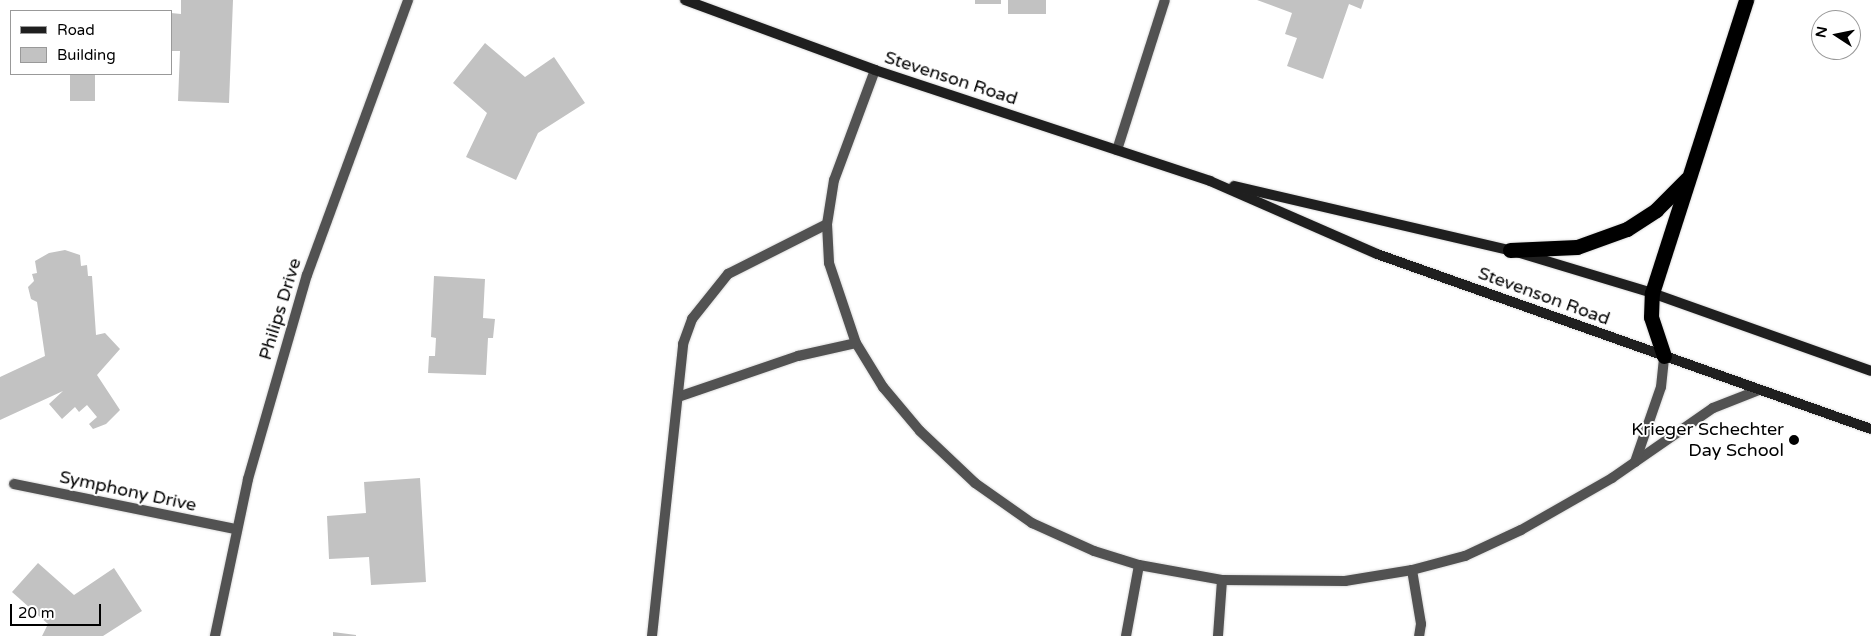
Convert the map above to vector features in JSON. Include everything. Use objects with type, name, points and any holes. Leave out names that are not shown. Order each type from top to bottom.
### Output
[{"type":"highway","points":[[1664,356],[1651,317],[1652,293],[1746,0]]},
{"type":"highway","points":[[1510,250],[1577,247],[1627,230],[1656,210],[1690,176]]},
{"type":"street","name":"Philips Drive","points":[[215,636],[236,529],[263,419],[306,275],[408,0]]},
{"type":"street","name":"Stevenson Road","points":[[685,0],[875,70],[1210,181],[1377,254],[1871,430]]},
{"type":"street","points":[[1117,150],[1165,0]]},
{"type":"street","points":[[875,70],[834,180],[827,224],[830,263],[838,298],[856,343],[883,387],[920,431],[975,483],[1032,523],[1094,551],[1139,565],[1222,580],[1345,582],[1412,570],[1465,556],[1521,530],[1636,462],[1713,408],[1759,390]]},
{"type":"street","name":"Stevenson Road","points":[[1210,181],[1510,250],[1652,293],[1871,371]]},
{"type":"street","points":[[652,636],[684,344],[692,319],[728,274],[827,224]]},
{"type":"street","points":[[678,397],[798,356],[856,343]]},
{"type":"street","points":[[1636,462],[1661,387],[1664,356]]},
{"type":"street","name":"Symphony Drive","points":[[14,484],[236,529]]},
{"type":"street","points":[[1126,636],[1139,565]]},
{"type":"street","points":[[1412,570],[1421,624],[1419,636]]},
{"type":"street","points":[[1218,636],[1222,580]]},
{"type":"building","points":[[181,0],[233,0],[229,103],[178,101],[180,51],[172,51],[172,13],[181,14]]},
{"type":"building","points":[[975,0],[1001,0],[1001,4],[975,4]]},
{"type":"building","points":[[1008,0],[1046,0],[1046,14],[1008,14]]},
{"type":"building","points":[[1257,0],[1364,0],[1361,9],[1349,4],[1323,79],[1287,66],[1297,38],[1285,34],[1292,13]]},
{"type":"building","points":[[485,43],[525,77],[554,57],[585,103],[538,133],[516,180],[466,157],[487,113],[453,83]]},
{"type":"building","points":[[70,75],[95,75],[95,101],[70,101]]},
{"type":"building","points":[[65,250],[80,255],[81,266],[87,265],[88,276],[92,276],[96,335],[105,333],[120,349],[97,375],[120,410],[106,424],[93,429],[89,424],[97,417],[87,405],[79,412],[75,407],[62,419],[49,404],[63,391],[0,420],[0,377],[45,356],[37,302],[31,299],[28,287],[34,281],[32,274],[37,273],[35,261],[49,253]]},
{"type":"building","points":[[434,276],[485,279],[483,318],[495,319],[493,338],[488,338],[486,375],[428,373],[429,356],[435,356],[436,338],[431,337]]},
{"type":"building","points":[[420,478],[426,582],[371,585],[369,557],[329,559],[327,516],[366,513],[364,482]]},
{"type":"building","points":[[38,563],[74,595],[114,568],[142,611],[103,636],[42,636],[48,624],[12,592]]},
{"type":"building","points":[[333,632],[356,635],[356,636],[333,636]]},
{"type":"place","name":"Krieger Schechter Day School","points":[[1794,440]]}]
